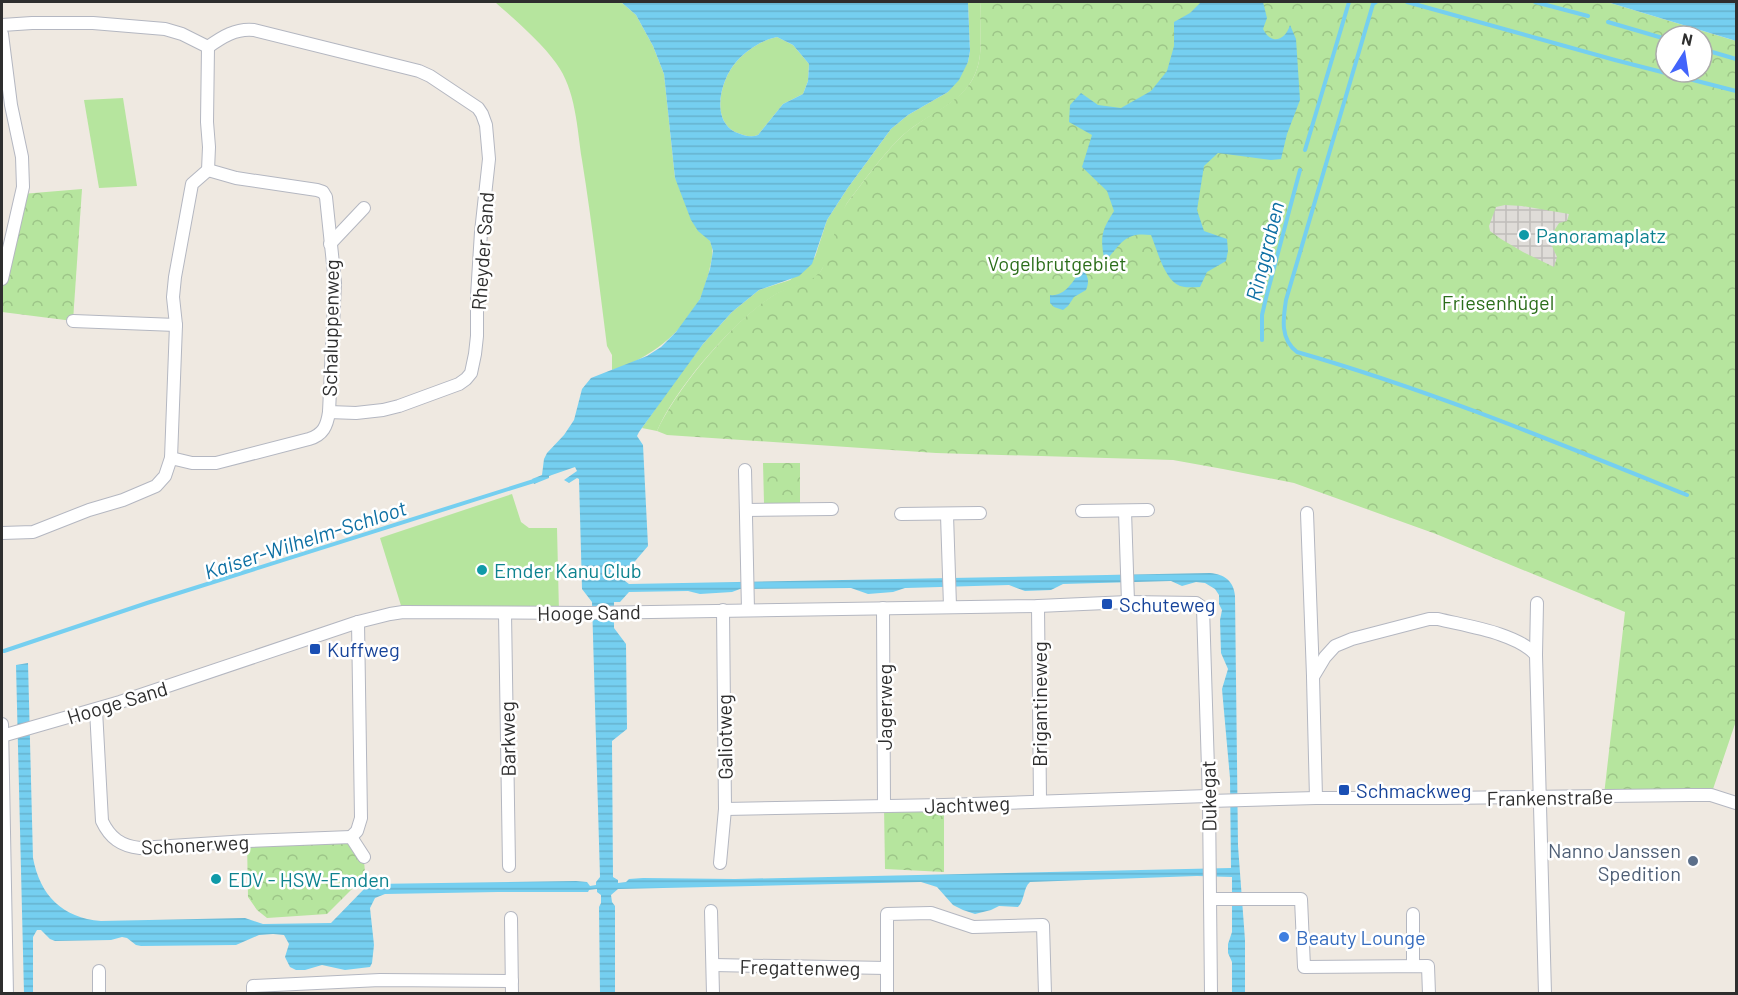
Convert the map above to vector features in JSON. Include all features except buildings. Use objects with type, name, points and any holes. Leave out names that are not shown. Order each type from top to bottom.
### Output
[{"type":"street","points":[[2,24],[93,23],[165,29],[182,34],[208,47],[209,147],[208,170],[192,183],[178,253],[173,297],[176,325],[171,458],[165,476],[156,486],[33,532],[2,533]]},
{"type":"street","name":"Rheyder Sand","points":[[208,47],[228,35],[246,29],[411,69],[430,75],[474,105],[485,120],[489,159],[481,232],[477,336],[471,373],[459,384],[395,407],[367,413],[329,412]]},
{"type":"street","points":[[2,34],[11,105],[22,158],[24,187],[2,279]]},
{"type":"street","name":"Schaluppenweg","points":[[208,170],[236,178],[323,192],[327,200],[335,283],[329,412]]},
{"type":"street","name":"Schaluppenweg","points":[[330,244],[364,208]]},
{"type":"street","points":[[73,321],[176,325]]},
{"type":"street","points":[[171,458],[192,464],[216,463],[309,439],[322,433],[329,412]]},
{"type":"street","points":[[745,470],[748,610]]},
{"type":"street","points":[[746,510],[832,509]]},
{"type":"street","points":[[1082,511],[1148,510]]},
{"type":"street","points":[[1125,511],[1128,602]]},
{"type":"street","points":[[901,514],[980,513]]},
{"type":"street","points":[[1307,513],[1316,798]]},
{"type":"street","points":[[947,515],[950,606]]},
{"type":"street","name":"Hooge Sand","points":[[8,735],[96,710],[358,622],[403,612],[587,613],[1038,606],[1128,602],[1196,603]]},
{"type":"street","name":"Dukegat","points":[[1196,603],[1203,608],[1211,894],[1211,993]]},
{"type":"street","points":[[1537,603],[1536,655],[1545,993]]},
{"type":"street","name":"Brigantineweg","points":[[1038,606],[1040,801]]},
{"type":"street","name":"Jagerweg","points":[[883,608],[884,806]]},
{"type":"street","name":"Galiotweg","points":[[720,863],[725,809],[723,610]]},
{"type":"street","name":"Barkweg","points":[[505,613],[509,866]]},
{"type":"street","points":[[1313,677],[1335,646],[1352,639],[1429,619],[1438,619],[1513,639],[1531,648],[1536,655]]},
{"type":"street","points":[[358,622],[361,818],[357,831],[351,837],[364,857]]},
{"type":"street","name":"Schonerweg","points":[[96,710],[102,820],[111,837],[129,847],[351,837]]},
{"type":"street","points":[[2,724],[8,735],[7,993]]},
{"type":"street","name":"Frankenstraße","points":[[1209,798],[1240,801],[1316,798],[1711,795],[1737,803]]},
{"type":"street","name":"Jachtweg","points":[[725,809],[1209,798]]},
{"type":"street","points":[[1211,894],[1236,900],[1301,900],[1304,967],[1428,966],[1429,993]]},
{"type":"street","name":"Fregattenweg","points":[[711,911],[713,993]]},
{"type":"street","points":[[887,993],[887,914],[931,913],[973,927],[1043,925],[1045,993]]},
{"type":"street","points":[[1413,914],[1413,966]]},
{"type":"street","points":[[253,993],[253,986],[380,980],[512,987],[511,918]]},
{"type":"street","name":"Fregattenweg","points":[[713,966],[887,968]]},
{"type":"street","points":[[99,971],[99,993]]},
{"type":"green space","points":[[495,2],[621,2],[636,15],[653,46],[664,74],[675,178],[710,241],[712,256],[701,296],[684,323],[663,344],[651,352],[612,370],[612,355],[607,346],[572,97],[556,63],[527,31]]},
{"type":"green space","points":[[968,2],[981,2],[980,57],[969,85],[951,102],[908,131],[879,162],[847,203],[820,273],[806,283],[773,296],[740,322],[692,376],[666,413],[657,431],[642,428],[703,344],[732,312],[759,290],[790,280],[815,257],[827,220],[891,129],[908,115],[948,92],[968,62],[970,51]]},
{"type":"green space","points":[[981,2],[1607,2],[1680,24],[1654,24],[1654,84],[1714,84],[1714,34],[1736,41],[1736,721],[1711,795],[1604,795],[1625,612],[1436,534],[1294,483],[1173,460],[936,453],[667,435],[657,431],[692,376],[742,321],[774,295],[812,279],[822,269],[847,203],[892,146],[908,131],[952,101],[969,84],[978,66]]},
{"type":"green space","points":[[777,37],[793,45],[809,64],[808,81],[803,94],[783,104],[758,135],[749,136],[735,132],[727,126],[720,108],[726,77],[745,53],[760,43]]},
{"type":"green space","points":[[123,98],[137,186],[99,188],[84,100]]},
{"type":"green space","points":[[82,189],[73,321],[2,312],[2,280],[22,194]]},
{"type":"green space","points":[[763,463],[800,463],[800,503],[764,503]]},
{"type":"green space","points":[[512,494],[521,522],[529,528],[557,528],[559,612],[403,612],[380,538]]},
{"type":"green space","points":[[944,805],[944,872],[885,869],[884,806]]},
{"type":"green space","points":[[351,837],[364,861],[364,877],[327,914],[267,918],[257,910],[248,897],[247,841]]},
{"type":"shaded area","name":"Panoramaplatz","points":[[1505,205],[1569,214],[1567,221],[1559,223],[1554,231],[1551,244],[1557,257],[1554,267],[1523,252],[1490,231],[1489,226],[1496,207]]},
{"type":"water","points":[[621,2],[968,2],[970,51],[968,62],[959,80],[948,92],[908,115],[891,129],[827,220],[812,264],[799,276],[759,290],[732,312],[703,344],[639,432],[637,436],[643,445],[648,546],[624,574],[625,581],[629,584],[1210,573],[1224,577],[1233,586],[1235,596],[1238,846],[1245,940],[1245,993],[1232,993],[1232,962],[1228,953],[1228,944],[1232,932],[1232,877],[1197,876],[1030,882],[1018,907],[999,906],[975,914],[953,905],[937,887],[921,882],[618,889],[611,895],[615,906],[615,994],[600,993],[599,907],[601,895],[597,889],[588,892],[385,894],[375,898],[370,908],[374,945],[370,967],[345,970],[322,965],[296,970],[290,967],[285,957],[289,944],[284,935],[259,935],[236,945],[141,946],[122,937],[111,940],[55,941],[41,930],[37,930],[33,937],[33,993],[24,993],[16,665],[28,663],[33,858],[36,871],[47,893],[64,910],[75,915],[101,921],[245,918],[263,924],[331,923],[367,886],[372,884],[576,881],[587,882],[590,886],[596,885],[600,877],[592,602],[582,589],[579,479],[569,483],[564,480],[577,471],[575,467],[534,484],[532,479],[542,475],[547,453],[574,420],[582,389],[591,378],[647,356],[661,347],[676,332],[700,299],[710,269],[713,251],[710,241],[698,231],[691,220],[675,178],[664,74],[653,46],[636,15]],"holes":[[[777,37],[793,45],[809,64],[808,81],[803,94],[783,104],[758,135],[749,136],[735,132],[727,126],[720,108],[726,77],[745,53],[760,43]],[[1171,581],[1182,586],[1196,582],[1205,583],[1215,589],[1219,595],[1222,610],[1221,653],[1228,669],[1222,689],[1230,778],[1231,868],[735,879],[643,878],[618,883],[618,880],[613,877],[612,741],[627,729],[626,644],[614,628],[614,602],[620,602],[629,592],[688,591],[700,594],[732,592],[740,589],[851,588],[868,594],[893,592],[905,588],[1009,585],[1025,591],[1051,590],[1063,584]]]},
{"type":"water","points":[[1201,2],[1263,2],[1267,18],[1263,29],[1274,39],[1285,35],[1290,25],[1296,39],[1300,100],[1287,134],[1281,159],[1271,160],[1218,153],[1204,166],[1197,210],[1204,231],[1227,239],[1228,251],[1226,261],[1207,272],[1200,287],[1187,287],[1174,283],[1165,271],[1151,235],[1131,236],[1122,242],[1109,257],[1104,258],[1103,233],[1114,211],[1107,191],[1082,167],[1092,135],[1069,122],[1070,105],[1081,93],[1098,105],[1121,108],[1151,91],[1167,71],[1174,46],[1174,22],[1190,13]]},
{"type":"water","points":[[1607,2],[1736,2],[1736,41],[1714,34],[1714,24],[1680,24]]},
{"type":"water","points":[[1080,271],[1084,271],[1088,278],[1086,290],[1074,297],[1063,310],[1054,307],[1050,303],[1050,295],[1064,291]]},
{"type":"waterway","name":"Ringgraben","points":[[1305,150],[1349,2]]},
{"type":"waterway","points":[[1376,2],[1373,4],[1286,300],[1284,328],[1288,341],[1297,352],[1445,400],[1687,495]]},
{"type":"waterway","points":[[1407,2],[1736,91]]},
{"type":"waterway","name":"Ringgraben","points":[[1535,2],[1588,16]]},
{"type":"waterway","name":"Ringgraben","points":[[1608,22],[1654,35]]},
{"type":"waterway","name":"Ringgraben","points":[[1714,53],[1736,59]]},
{"type":"waterway","name":"Ringgraben","points":[[1262,340],[1262,315],[1300,170]]},
{"type":"waterway","name":"Kaiser-Wilhelm-Schloot","points":[[4,651],[147,603],[537,480]]},
{"type":"place","name":"Panoramaplatz","points":[[1524,235]]},
{"type":"place","name":"Emder Kanu Club","points":[[482,570]]},
{"type":"place","name":"Schuteweg","points":[[1107,604]]},
{"type":"place","name":"Kuffweg","points":[[315,649]]},
{"type":"place","name":"Schmackweg","points":[[1344,790]]},
{"type":"place","name":"Nanno Janssen Spedition","points":[[1693,861]]},
{"type":"place","name":"EDV - HSW-Emden","points":[[216,879]]},
{"type":"place","name":"Beauty Lounge","points":[[1284,937]]},
{"type":"park label","name":"Vogelbrutgebiet","points":[[1057,263]]},
{"type":"park label","name":"Friesenhügel","points":[[1498,302]]}]
